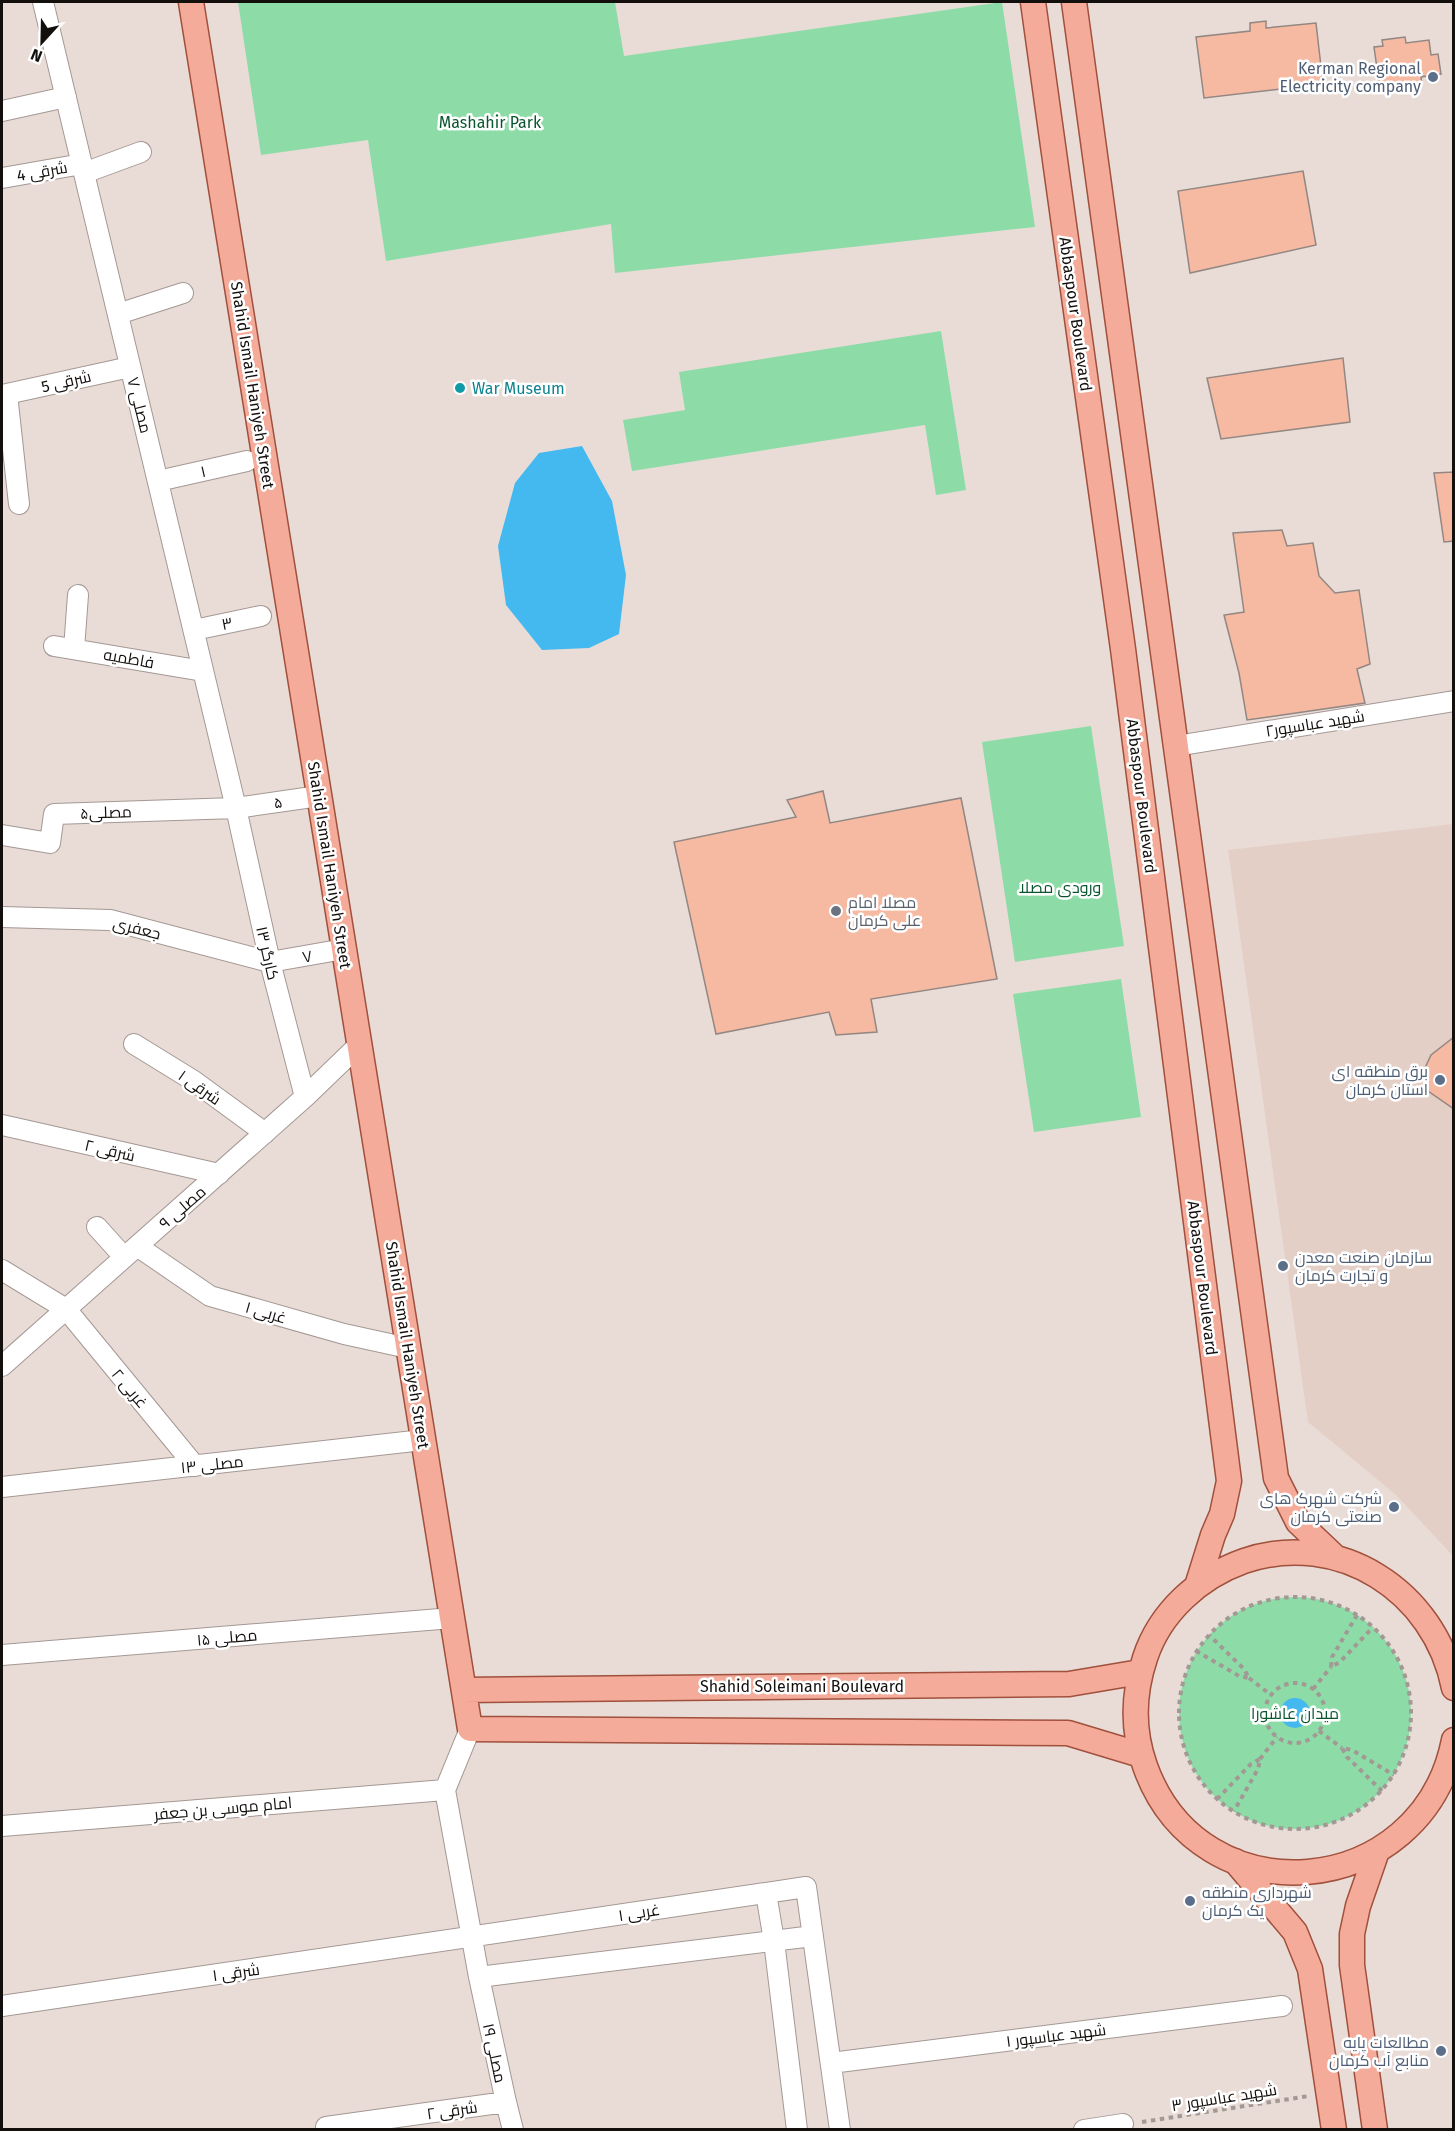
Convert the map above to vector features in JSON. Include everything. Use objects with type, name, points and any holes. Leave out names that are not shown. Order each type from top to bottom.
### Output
[{"type":"main road","name":"Shahid Ismail Haniyeh Street","points":[[191,2],[470,1729]]},
{"type":"main road","name":"Abbaspour Boulevard","points":[[1033,2],[1123,649],[1229,1481],[1222,1514],[1197,1586]]},
{"type":"main road","points":[[1074,2],[1276,1478],[1298,1522],[1336,1558]]},
{"type":"main road","points":[[1123,649],[1162,645]]},
{"type":"main road","points":[[1453,1749],[1444,1774],[1424,1810],[1394,1840],[1377,1851],[1338,1868],[1307,1872],[1276,1872],[1235,1861],[1198,1840],[1183,1827],[1157,1794],[1140,1755],[1135,1714],[1140,1672],[1146,1652],[1161,1625],[1181,1600],[1197,1586],[1233,1565],[1263,1556],[1294,1553],[1336,1558],[1375,1574],[1392,1586],[1422,1615],[1448,1652],[1454,1688]]},
{"type":"main road","name":"Shahid Soleimani Boulevard","points":[[464,1690],[1068,1684],[1140,1672]]},
{"type":"main road","points":[[470,1729],[1068,1733],[1140,1755]]},
{"type":"main road","points":[[1375,2130],[1352,1965],[1352,1934],[1358,1906],[1377,1851]]},
{"type":"main road","points":[[1235,1861],[1295,1932],[1310,1969],[1334,2130]]},
{"type":"street","name":"مصلی ۷","points":[[43,2],[236,808]]},
{"type":"street","points":[[2,111],[66,97]]},
{"type":"street","name":"شرقی 4","points":[[2,178],[83,168],[141,152]]},
{"type":"street","points":[[118,314],[183,293]]},
{"type":"street","name":"شرقی 5","points":[[4,395],[130,367]]},
{"type":"street","points":[[4,395],[19,504]]},
{"type":"street","name":"۱","points":[[158,481],[247,461]]},
{"type":"street","points":[[74,649],[78,595]]},
{"type":"street","name":"۳","points":[[194,630],[261,616]]},
{"type":"street","name":"فاطمیه","points":[[54,646],[203,671]]},
{"type":"street","name":"شهید عباسپور۲","points":[[1176,746],[1454,701]]},
{"type":"street","name":"۵","points":[[236,808],[319,796]]},
{"type":"street","name":"مصلی۵","points":[[2,835],[50,843],[54,814],[236,808]]},
{"type":"street","name":"کارگر ۱۳","points":[[236,808],[270,962],[305,1097]]},
{"type":"street","name":"جعفری","points":[[2,917],[110,920],[270,962]]},
{"type":"street","name":"۷","points":[[270,962],[344,949]]},
{"type":"street","name":"۱ شرقی","points":[[134,1044],[194,1081],[265,1133]]},
{"type":"street","name":"مصلی ۹","points":[[2,1366],[265,1133],[359,1045]]},
{"type":"street","name":"۲ شرقی","points":[[2,1125],[219,1174]]},
{"type":"street","name":"۱ غربی","points":[[98,1227],[131,1252],[210,1296],[344,1334],[408,1348]]},
{"type":"street","name":"۲ غربی","points":[[2,1270],[66,1309],[195,1466]]},
{"type":"street","name":"مصلی ۱۳","points":[[2,1487],[423,1440]]},
{"type":"street","name":"مصلی ۱۵","points":[[2,1655],[452,1618]]},
{"type":"street","points":[[445,1790],[470,1729]]},
{"type":"street","name":"امام موسی بن جعفر","points":[[2,1826],[445,1790]]},
{"type":"street","name":"مصلی ۱۹","points":[[445,1790],[471,1938],[513,2130]]},
{"type":"street","name":"۱ غربی","points":[[471,1938],[806,1887],[813,1936]]},
{"type":"street","points":[[766,1893],[774,1941],[794,2129]]},
{"type":"street","points":[[479,1977],[813,1936],[840,2130]]},
{"type":"street","name":"شرقی ۱","points":[[2,2006],[471,1938]]},
{"type":"street","name":"شهید عباسپور ۱","points":[[831,2063],[1282,2006]]},
{"type":"street","name":"۲ شرقی","points":[[326,2127],[506,2102]]},
{"type":"street","points":[[1084,2130],[1123,2124]]},
{"type":"path","points":[[1300,1597],[1339,1605],[1373,1627],[1398,1659],[1411,1698],[1412,1718],[1403,1757],[1394,1775],[1382,1791],[1350,1816],[1312,1828],[1291,1829],[1252,1820],[1233,1811],[1217,1798],[1203,1784],[1192,1767],[1180,1728],[1179,1708],[1187,1669],[1209,1635],[1241,1610],[1259,1602],[1279,1598],[1300,1597]]},
{"type":"path","points":[[1313,1689],[1330,1666],[1332,1657],[1357,1615]]},
{"type":"path","points":[[1330,1666],[1340,1662],[1373,1627]]},
{"type":"path","points":[[1209,1635],[1244,1669],[1249,1678],[1271,1695]]},
{"type":"path","points":[[1197,1651],[1239,1676],[1249,1678]]},
{"type":"path","points":[[1287,1684],[1305,1684],[1313,1689],[1324,1704],[1324,1723],[1319,1731],[1304,1742],[1285,1741],[1277,1737],[1267,1722],[1265,1712],[1271,1695],[1287,1684]]},
{"type":"path","points":[[1319,1731],[1342,1748],[1347,1757],[1382,1791]]},
{"type":"path","points":[[1217,1798],[1251,1764],[1260,1759],[1277,1737]]},
{"type":"path","points":[[1342,1748],[1352,1750],[1394,1775]]},
{"type":"path","points":[[1233,1811],[1258,1769],[1260,1759]]},
{"type":"path","name":"شهید عباسپور ۳","points":[[1123,2124],[1329,2093]]},
{"type":"shaded area","points":[[1453,824],[1453,1556],[1396,1495],[1308,1422],[1228,850]]},
{"type":"green space","name":"Mashahir Park","points":[[238,2],[615,2],[624,56],[1002,2],[1035,227],[615,273],[611,224],[386,261],[368,140],[261,155]]},
{"type":"green space","points":[[941,331],[966,490],[936,495],[925,425],[632,471],[623,420],[685,410],[679,372]]},
{"type":"green space","name":"ورودی مصلا","points":[[1091,726],[1124,946],[1015,962],[982,742]]},
{"type":"green space","points":[[1121,979],[1141,1117],[1034,1132],[1013,994]]},
{"type":"green space","name":"میدان عاشورا","points":[[1295,1597],[1318,1599],[1350,1611],[1369,1623],[1385,1639],[1406,1679],[1411,1713],[1409,1736],[1397,1768],[1385,1787],[1369,1803],[1329,1824],[1295,1829],[1272,1827],[1240,1815],[1221,1803],[1205,1787],[1184,1747],[1179,1713],[1181,1690],[1193,1658],[1205,1639],[1221,1623],[1261,1602]]},
{"type":"water","points":[[582,446],[612,501],[626,575],[619,634],[589,648],[542,650],[506,605],[498,546],[515,483],[539,453]]},
{"type":"water","points":[[1295,1698],[1301,1699],[1309,1707],[1309,1719],[1301,1727],[1295,1728],[1289,1727],[1281,1719],[1280,1713],[1281,1707],[1289,1699]]},
{"type":"building","points":[[1266,21],[1266,28],[1316,23],[1323,84],[1204,98],[1196,37],[1250,31],[1250,23]]},
{"type":"building","points":[[1405,37],[1406,43],[1429,40],[1431,55],[1438,54],[1441,74],[1421,77],[1422,84],[1380,90],[1374,47],[1383,46],[1382,40]]},
{"type":"building","points":[[1303,171],[1316,245],[1190,273],[1178,191]]},
{"type":"building","points":[[1343,358],[1350,422],[1221,439],[1207,378]]},
{"type":"building","points":[[1454,472],[1454,541],[1444,542],[1434,473]]},
{"type":"building","points":[[1282,530],[1287,546],[1313,543],[1319,576],[1335,593],[1359,590],[1370,664],[1357,669],[1365,703],[1247,720],[1239,673],[1224,615],[1244,612],[1233,533]]},
{"type":"building","name":"مصلا امام علی کرمان","points":[[823,791],[830,823],[961,798],[997,979],[871,999],[877,1032],[836,1035],[829,1012],[716,1034],[674,842],[796,817],[787,800]]},
{"type":"building","name":"برق منطقه ای استان کرمان","points":[[1454,1037],[1454,1109],[1428,1091],[1424,1070],[1431,1055]]},
{"type":"place","name":"Kerman Regional Electricity company","points":[[1433,77]]},
{"type":"place","name":"War Museum","points":[[460,388]]},
{"type":"place","name":"مصلا امام علی کرمان","points":[[836,911]]},
{"type":"place","name":"برق منطقه ای استان کرمان","points":[[1440,1080]]},
{"type":"place","name":"سازمان صنعت معدن و تجارت کرمان","points":[[1283,1266]]},
{"type":"place","name":"شرکت شهرک های صنعتی کرمان","points":[[1394,1507]]},
{"type":"place","name":"شهرداری منطقه یک کرمان","points":[[1190,1901]]},
{"type":"place","name":"مطالعات پایه منابع آب کرمان","points":[[1441,2051]]}]
